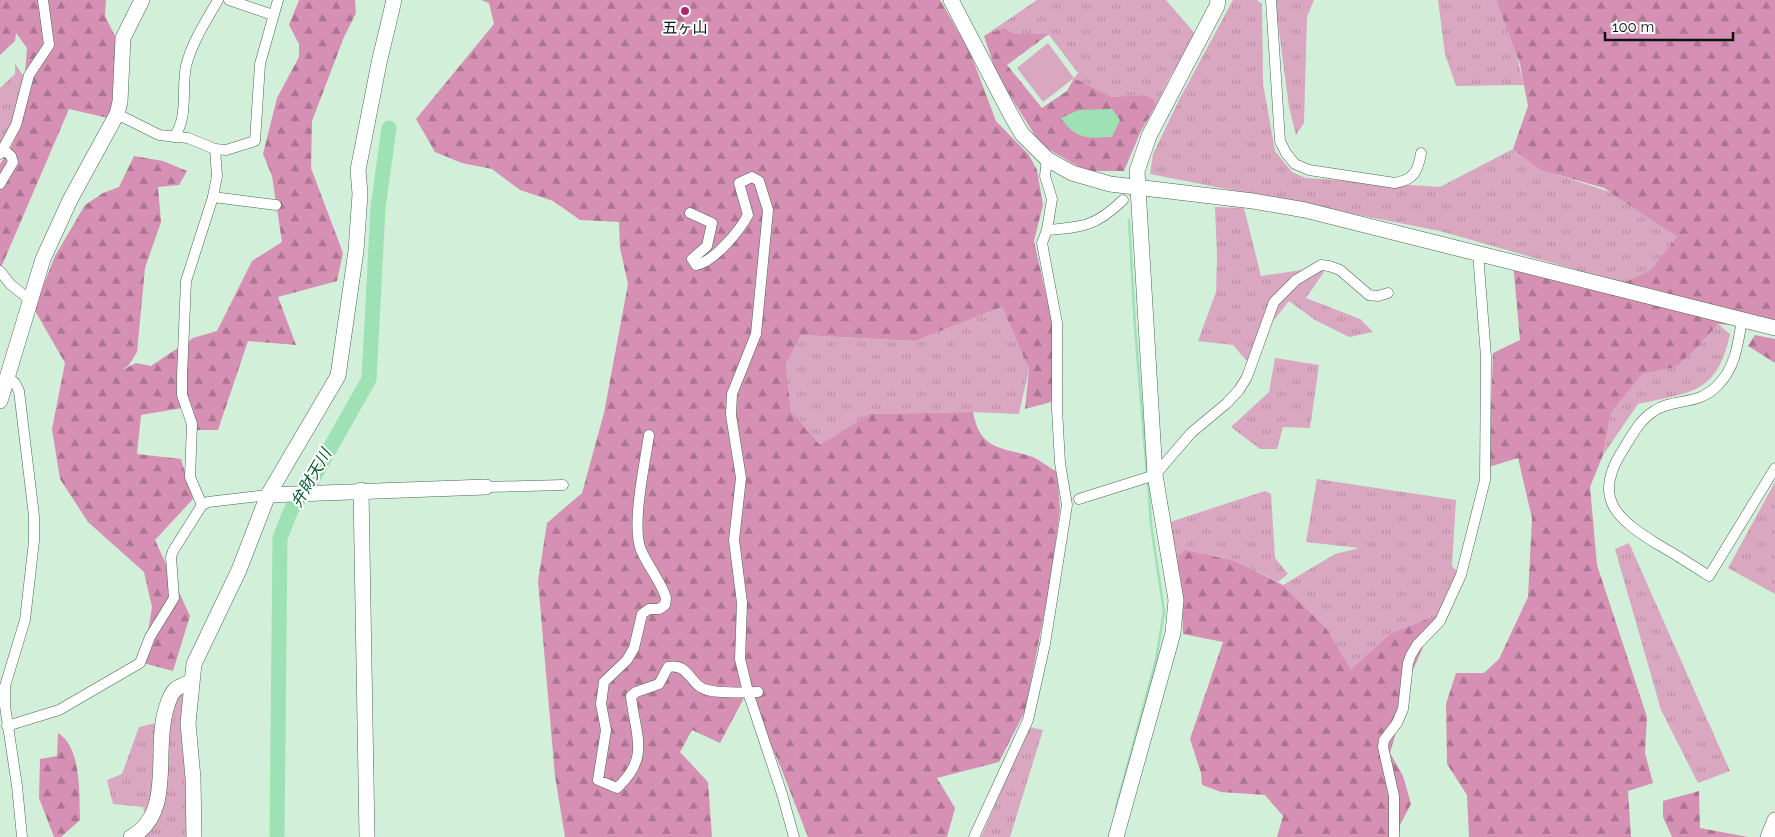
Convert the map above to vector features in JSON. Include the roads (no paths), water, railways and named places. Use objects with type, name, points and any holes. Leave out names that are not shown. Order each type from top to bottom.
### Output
[{"type":"street","points":[[0,184],[13,162],[11,156],[2,152],[16,124],[29,75],[49,45],[43,0]]},
{"type":"street","points":[[0,401],[43,259],[70,200],[117,114],[120,102],[123,38],[142,0]]},
{"type":"street","points":[[174,137],[182,126],[186,66],[198,36],[218,0]]},
{"type":"street","points":[[229,0],[273,15]]},
{"type":"street","points":[[117,114],[159,135],[188,138],[215,149],[226,150],[255,141],[260,64],[278,0]]},
{"type":"street","points":[[194,837],[193,787],[188,723],[190,682],[194,664],[275,494],[338,376],[352,285],[360,194],[358,170],[379,63],[394,0]]},
{"type":"street","points":[[950,0],[1010,115],[1022,134],[1047,159],[1072,173],[1089,179],[1136,188],[1254,201],[1305,210],[1775,328]]},
{"type":"street","points":[[1116,837],[1173,633],[1176,600],[1155,474],[1136,188],[1137,171],[1149,136],[1217,6],[1218,0]]},
{"type":"street","points":[[1271,0],[1280,141],[1295,164],[1310,170],[1395,183],[1409,180],[1414,176],[1419,165],[1421,153]]},
{"type":"street","points":[[202,505],[190,477],[192,424],[182,395],[182,376],[186,281],[213,197],[217,176],[215,149]]},
{"type":"street","points":[[974,837],[1028,720],[1045,644],[1067,505],[1060,463],[1057,409],[1057,323],[1042,243],[1047,230],[1052,199],[1045,176],[1047,159]]},
{"type":"street","points":[[690,213],[712,223],[708,246],[692,259],[696,265],[713,258],[743,225],[748,215],[739,183],[752,177],[758,181],[768,210],[756,334],[732,394],[731,415],[741,478],[734,540],[742,604],[740,660],[753,692],[794,837]]},
{"type":"street","points":[[213,197],[276,205]]},
{"type":"street","points":[[1047,230],[1077,228],[1094,223],[1123,200]]},
{"type":"street","points":[[1394,837],[1394,796],[1383,747],[1384,740],[1397,723],[1403,709],[1408,663],[1411,655],[1440,620],[1461,575],[1485,480],[1486,358],[1478,253]]},
{"type":"street","points":[[1079,499],[1155,474],[1191,432],[1239,390],[1247,377],[1274,302],[1296,280],[1321,265],[1340,270],[1369,295],[1378,296],[1388,293]]},
{"type":"street","points":[[0,271],[10,284],[30,300]]},
{"type":"street","points":[[1742,320],[1734,358],[1727,375],[1718,385],[1693,401],[1655,410],[1640,423],[1612,472],[1610,482],[1611,499],[1615,509],[1626,524],[1709,576],[1775,468]]},
{"type":"street","points":[[8,376],[16,383],[19,391],[34,516],[34,542],[25,620],[5,686],[7,726],[17,786],[22,837]]},
{"type":"street","points":[[649,435],[639,501],[638,535],[640,550],[666,598],[665,605],[659,609],[649,609],[642,614],[634,648],[627,660],[604,682],[602,704],[606,730],[598,780],[617,788],[634,768],[640,749],[631,696],[636,692],[659,684],[668,667],[682,668],[690,674],[699,687],[715,691],[753,692]]},
{"type":"street","points":[[7,726],[59,710],[140,663],[150,637],[174,598],[171,557],[173,551],[202,505],[208,502],[275,494],[563,485]]},
{"type":"street","points":[[361,490],[367,837]]},
{"type":"street","points":[[131,837],[144,827],[156,809],[160,792],[159,744],[167,704],[176,689],[190,682]]},
{"type":"street","points":[[1768,837],[1775,820]]},
{"type":"waterway","name":"弁財天川","points":[[277,837],[280,538],[291,510],[311,482],[369,379],[378,208],[389,128]]},
{"type":"waterway","points":[[1129,220],[1135,327],[1147,475]]},
{"type":"waterway","points":[[1116,808],[1156,660],[1164,612],[1151,524],[1148,481]]},
{"type":"place","name":"五ヶ山","points":[[685,11]]}]
